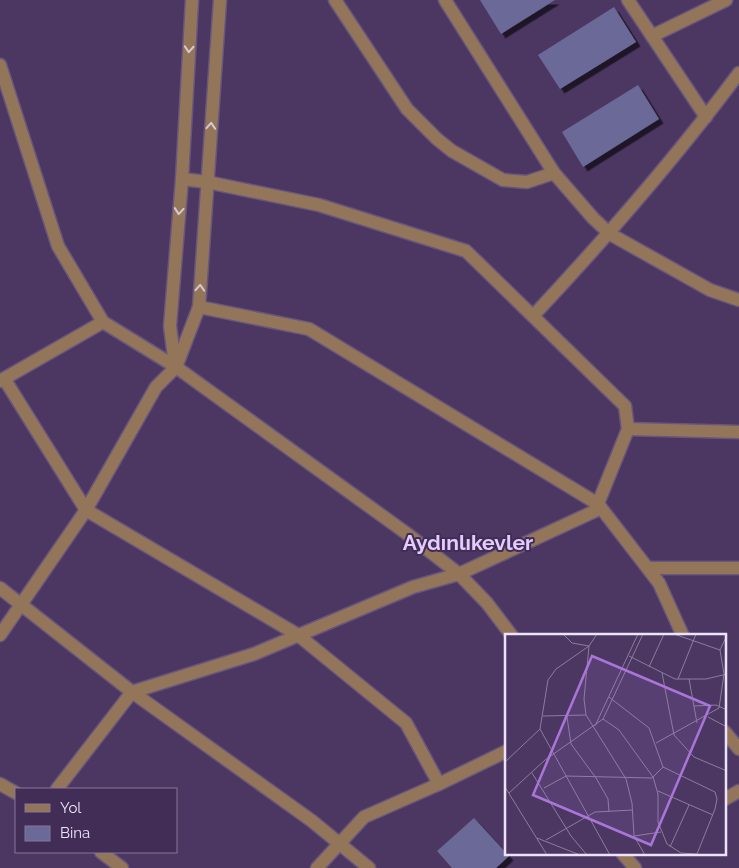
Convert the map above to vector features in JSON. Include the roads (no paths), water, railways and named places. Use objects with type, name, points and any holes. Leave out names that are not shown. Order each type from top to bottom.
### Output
[{"type":"street","points":[[176,367],[170,326],[182,179],[192,0]]},
{"type":"street","points":[[0,635],[86,510],[156,387],[176,367],[199,308],[220,0]]},
{"type":"street","points":[[335,0],[407,108],[437,140],[452,151],[503,180],[527,182],[554,173]]},
{"type":"street","points":[[445,0],[554,173],[577,201],[610,234],[710,290],[739,300]]},
{"type":"street","points":[[628,0],[706,117]]},
{"type":"street","points":[[652,36],[726,0]]},
{"type":"street","points":[[0,65],[58,246],[103,322],[176,367],[459,574],[487,603],[510,634]]},
{"type":"street","points":[[533,316],[610,234],[706,117],[739,73]]},
{"type":"street","points":[[58,788],[132,692],[254,654],[413,587],[459,574],[595,511],[628,428],[625,406],[466,251],[319,205],[207,182],[182,179]]},
{"type":"street","points":[[199,308],[309,329],[598,504],[660,582],[682,634]]},
{"type":"street","points":[[103,322],[2,381],[86,510],[298,635],[406,723],[439,784]]},
{"type":"street","points":[[628,428],[739,432]]},
{"type":"street","points":[[648,568],[739,568]]},
{"type":"street","points":[[0,588],[132,692],[312,821],[369,868]]},
{"type":"street","points":[[726,733],[739,749]]},
{"type":"street","points":[[317,868],[364,817],[439,784],[505,751]]},
{"type":"street","points":[[0,784],[15,792]]},
{"type":"street","points":[[726,798],[739,791]]},
{"type":"street","points":[[102,853],[122,868]]},
{"type":"street","points":[[627,856],[635,868]]},
{"type":"district","name":"Aydınlıkevler","points":[[468,543]]}]
